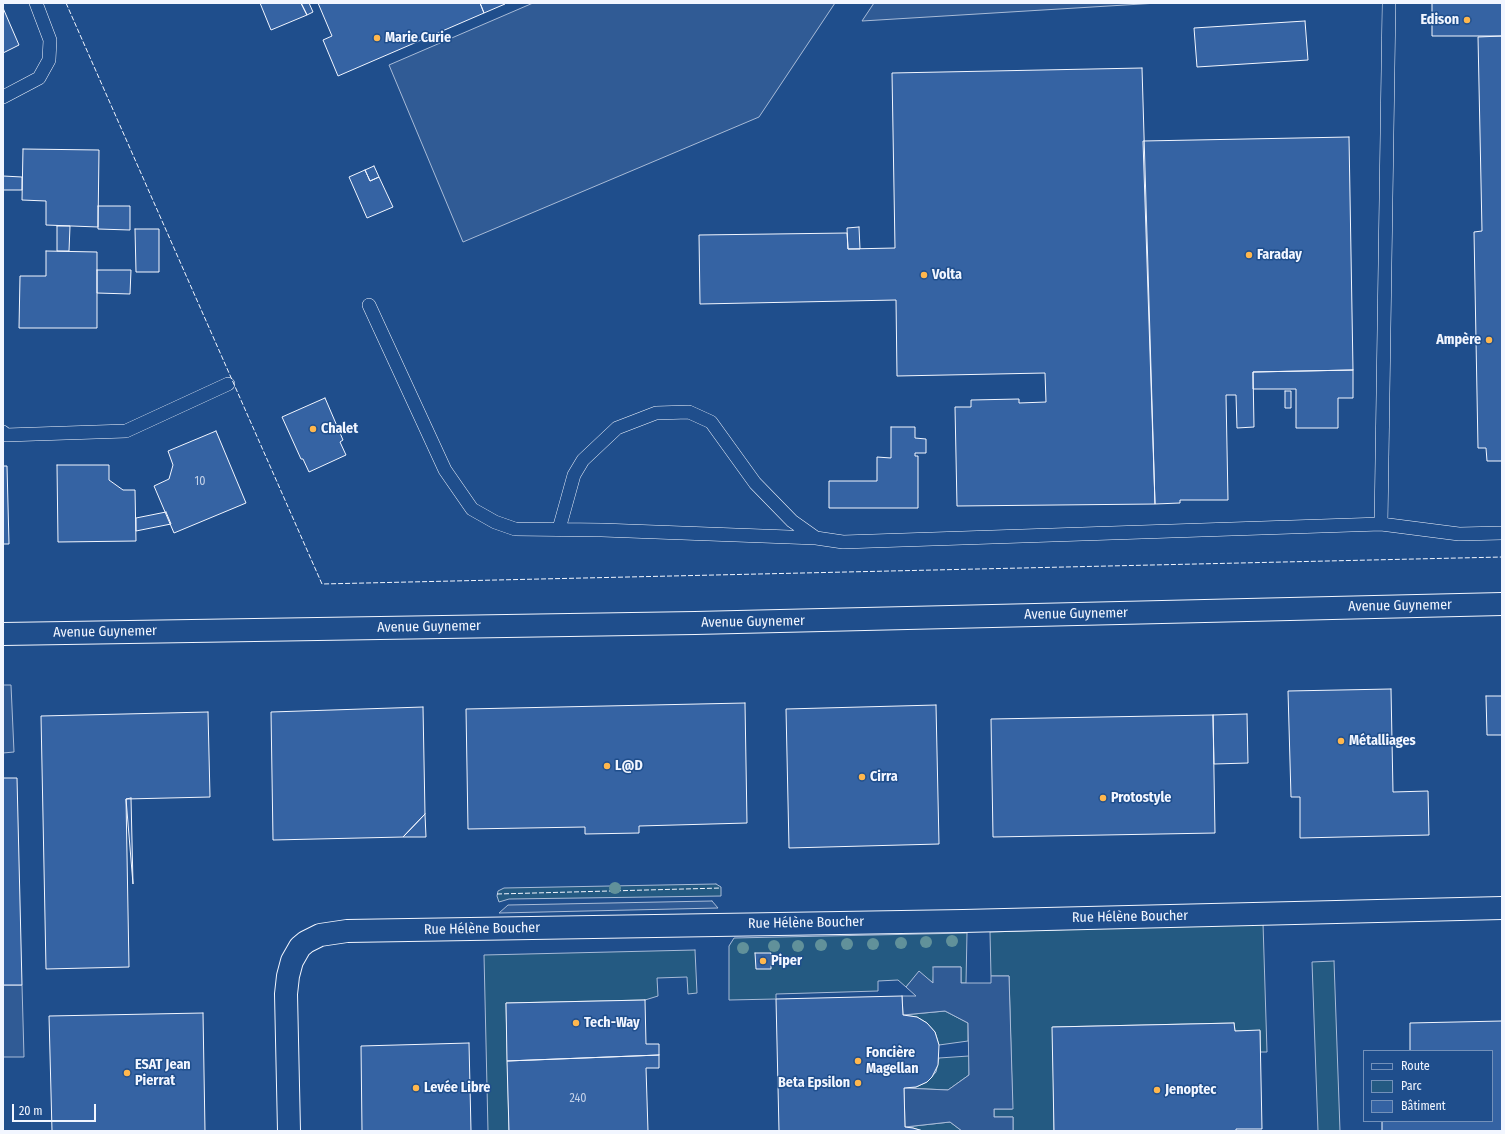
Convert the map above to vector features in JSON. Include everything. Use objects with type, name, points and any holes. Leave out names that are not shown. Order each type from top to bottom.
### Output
[{"type":"street","name":"Avenue Guynemer","points":[[3,634],[695,623],[1502,604]]},
{"type":"street","name":"Rue Hélène Boucher","points":[[289,1131],[286,994],[288,976],[295,955],[303,944],[315,937],[326,934],[354,931],[955,921],[1502,908]]},
{"type":"lane","points":[[3,97],[39,78],[49,60],[50,40],[36,3]]},
{"type":"lane","points":[[1381,524],[1389,3]]},
{"type":"lane","points":[[369,305],[445,470],[472,509],[495,522],[515,529],[559,529],[816,538],[843,542],[1381,524],[1459,534],[1502,533]]},
{"type":"lane","points":[[3,432],[6,435],[126,431],[228,384]]},
{"type":"lane","points":[[559,529],[574,475],[583,460],[617,428],[656,413],[689,412],[710,422],[755,483],[792,521],[816,538]]},
{"type":"green space","points":[[716,884],[721,887],[721,896],[509,899],[499,902],[497,896],[498,891],[504,888]]},
{"type":"green space","points":[[1263,923],[1267,1052],[1260,1052],[1260,1031],[1235,1031],[1234,1023],[1053,1027],[1054,1131],[1013,1131],[1013,1117],[994,1117],[994,1109],[1012,1109],[1012,1089],[1009,976],[991,976],[990,932]]},
{"type":"green space","points":[[967,933],[966,983],[961,983],[961,967],[934,967],[933,983],[919,972],[906,987],[898,980],[878,981],[878,991],[776,994],[776,999],[729,1000],[729,946],[734,938]]},
{"type":"green space","points":[[695,950],[697,993],[688,994],[687,977],[657,978],[658,996],[645,1000],[506,1003],[509,1131],[488,1131],[484,955]]},
{"type":"green space","points":[[1334,961],[1340,1131],[1318,1131],[1312,962]]},
{"type":"green space","points":[[945,1011],[968,1023],[968,1041],[939,1045],[935,1032],[927,1023],[917,1017],[903,1015]]},
{"type":"green space","points":[[969,1056],[969,1075],[948,1090],[904,1088],[916,1087],[927,1082],[936,1072],[939,1058]]},
{"type":"green space","points":[[950,1122],[962,1131],[923,1131],[905,1127]]},
{"type":"shaded area","points":[[533,3],[835,3],[759,117],[463,242],[389,65]]},
{"type":"shaded area","points":[[874,3],[1158,3],[862,21]]},
{"type":"shaded area","points":[[3,685],[11,685],[14,752],[3,753]]},
{"type":"shaded area","points":[[712,901],[718,908],[499,913],[508,905]]},
{"type":"shaded area","points":[[933,967],[961,967],[961,983],[991,983],[991,976],[1009,976],[1013,1109],[994,1109],[994,1117],[1013,1117],[1013,1131],[962,1131],[950,1122],[905,1127],[904,1088],[948,1090],[969,1075],[968,1023],[945,1011],[903,1015],[902,996],[916,996],[906,987],[919,971],[933,983]]},
{"type":"shaded area","points":[[3,985],[22,985],[24,1057],[3,1057]]},
{"type":"building","points":[[260,3],[301,3],[307,15],[271,30]]},
{"type":"building","points":[[301,3],[309,3],[313,12],[307,15]]},
{"type":"building","name":"Marie Curie","points":[[318,3],[480,3],[484,13],[338,76],[323,40],[332,36]]},
{"type":"building","points":[[480,3],[504,3],[505,4],[484,13]]},
{"type":"building","name":"Edison","points":[[1432,3],[1502,3],[1502,36],[1432,36]]},
{"type":"building","points":[[3,8],[19,45],[3,53]]},
{"type":"building","points":[[1305,21],[1308,60],[1197,67],[1194,28]]},
{"type":"building","name":"Ampère","points":[[1502,36],[1502,461],[1487,461],[1486,448],[1478,448],[1474,232],[1482,231],[1478,37]]},
{"type":"building","name":"Volta","points":[[1142,68],[1155,504],[957,506],[955,407],[971,407],[971,400],[1019,399],[1019,403],[1046,402],[1045,373],[897,376],[896,300],[700,304],[699,235],[847,233],[848,249],[895,248],[892,73]]},
{"type":"building","name":"Faraday","points":[[1349,137],[1353,370],[1253,372],[1254,427],[1237,428],[1236,395],[1226,395],[1228,500],[1180,500],[1180,503],[1155,504],[1143,141]]},
{"type":"building","points":[[23,149],[99,150],[98,227],[46,225],[46,201],[22,200]]},
{"type":"building","points":[[374,166],[379,177],[370,181],[365,170]]},
{"type":"building","points":[[365,170],[370,181],[379,177],[393,207],[367,218],[349,177]]},
{"type":"building","points":[[3,176],[22,177],[22,190],[3,190]]},
{"type":"building","points":[[98,206],[130,206],[130,230],[98,229]]},
{"type":"building","points":[[57,226],[70,226],[69,251],[57,251]]},
{"type":"building","points":[[859,227],[860,249],[848,249],[847,228]]},
{"type":"building","points":[[135,229],[159,229],[159,272],[136,272]]},
{"type":"building","points":[[46,251],[97,252],[97,328],[19,328],[20,276],[46,276]]},
{"type":"building","points":[[97,270],[131,270],[130,294],[97,293]]},
{"type":"building","points":[[1353,370],[1353,398],[1338,398],[1338,428],[1296,428],[1296,389],[1253,389],[1253,372]]},
{"type":"building","points":[[1285,391],[1291,391],[1291,408],[1285,408]]},
{"type":"building","name":"Chalet","points":[[325,398],[343,440],[340,442],[346,455],[309,472],[303,459],[301,459],[282,417]]},
{"type":"building","points":[[891,427],[915,427],[915,438],[926,439],[926,453],[915,453],[915,456],[918,456],[918,508],[829,508],[829,481],[877,481],[877,457],[891,458]]},
{"type":"building","points":[[216,431],[246,503],[174,533],[154,486],[169,479],[173,465],[168,451]]},
{"type":"building","points":[[57,465],[109,465],[109,480],[123,490],[135,490],[136,541],[58,542]]},
{"type":"building","points":[[3,466],[7,466],[9,544],[3,544]]},
{"type":"building","points":[[166,512],[171,524],[136,531],[136,518]]},
{"type":"building","name":"Métalliages","points":[[1391,689],[1393,792],[1428,791],[1429,835],[1300,838],[1300,797],[1291,797],[1288,691]]},
{"type":"building","points":[[1486,696],[1502,696],[1502,735],[1487,735]]},
{"type":"building","name":"L@D","points":[[745,703],[747,823],[639,826],[639,833],[585,834],[585,827],[468,829],[466,709]]},
{"type":"building","name":"Cirra","points":[[936,705],[939,844],[789,848],[786,709]]},
{"type":"building","points":[[423,707],[425,814],[403,837],[273,840],[271,712]]},
{"type":"building","points":[[208,712],[210,797],[126,799],[129,967],[46,969],[41,716]]},
{"type":"building","points":[[1247,714],[1248,763],[1214,764],[1213,715]]},
{"type":"building","name":"Protostyle","points":[[1213,715],[1215,833],[993,837],[991,719]]},
{"type":"building","points":[[3,778],[17,778],[22,985],[3,985]]},
{"type":"building","points":[[131,798],[133,884],[126,799]]},
{"type":"building","points":[[425,814],[426,837],[403,837]]},
{"type":"building","name":"Piper","points":[[755,953],[771,953],[771,969],[756,969]]},
{"type":"building","name":"Foncière Magellan","points":[[902,996],[903,1015],[917,1017],[927,1023],[935,1032],[939,1045],[938,1065],[932,1077],[927,1082],[916,1087],[904,1088],[905,1127],[923,1131],[779,1131],[776,999]]},
{"type":"building","name":"Tech-Way","points":[[645,1000],[646,1044],[659,1044],[659,1055],[507,1061],[506,1003]]},
{"type":"building","name":"ESAT Jean Pierrat","points":[[203,1013],[205,1131],[52,1131],[49,1016]]},
{"type":"building","points":[[1502,1021],[1502,1131],[1382,1131],[1382,1122],[1493,1122],[1493,1050],[1410,1050],[1410,1023]]},
{"type":"building","name":"Jenoptec","points":[[1234,1023],[1235,1031],[1260,1030],[1262,1129],[1236,1129],[1236,1131],[1054,1131],[1052,1027]]},
{"type":"building","name":"Levée Libre","points":[[469,1043],[471,1131],[362,1131],[361,1046]]},
{"type":"building","points":[[659,1055],[659,1068],[646,1068],[648,1131],[509,1131],[507,1061]]},
{"type":"fence","points":[[66,3],[322,584],[1502,557]]},
{"type":"fence","points":[[497,894],[721,888]]},
{"type":"place","name":"Edison","points":[[1467,20]]},
{"type":"place","name":"Marie Curie","points":[[377,38]]},
{"type":"place","name":"Faraday","points":[[1249,255]]},
{"type":"place","name":"Volta","points":[[924,275]]},
{"type":"place","name":"Ampère","points":[[1489,340]]},
{"type":"place","name":"Chalet","points":[[313,429]]},
{"type":"place","name":"Métalliages","points":[[1341,741]]},
{"type":"place","name":"L@D","points":[[607,766]]},
{"type":"place","name":"Cirra","points":[[862,777]]},
{"type":"place","name":"Protostyle","points":[[1103,798]]},
{"type":"place","name":"Piper","points":[[763,961]]},
{"type":"place","name":"Tech-Way","points":[[576,1023]]},
{"type":"place","name":"Foncière Magellan","points":[[858,1061]]},
{"type":"place","name":"ESAT Jean Pierrat","points":[[127,1073]]},
{"type":"place","name":"Beta Epsilon","points":[[858,1083]]},
{"type":"place","name":"Levée Libre","points":[[416,1088]]},
{"type":"place","name":"Jenoptec","points":[[1157,1090]]}]
